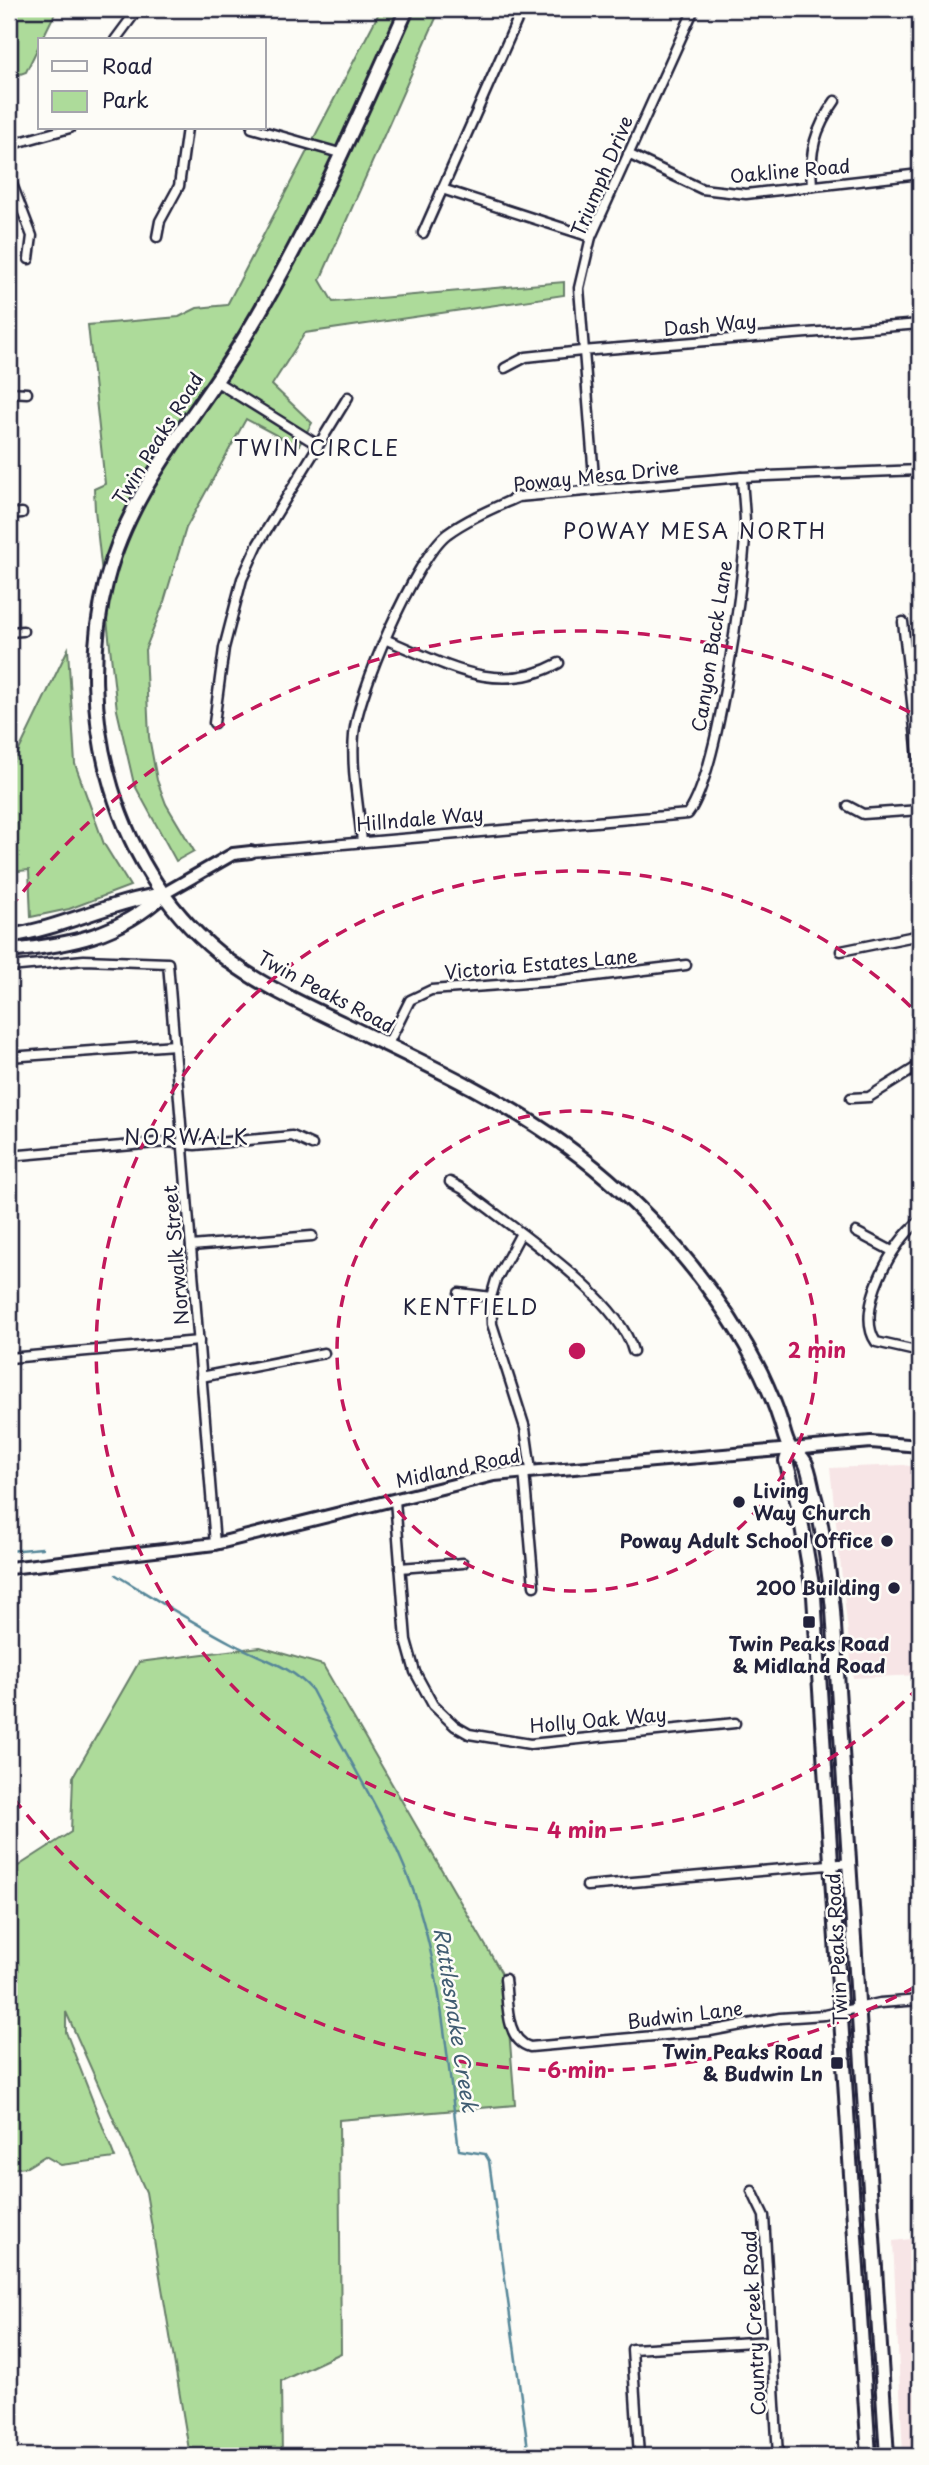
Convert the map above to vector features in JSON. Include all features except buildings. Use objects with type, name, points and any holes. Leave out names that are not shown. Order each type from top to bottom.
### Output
[{"type":"main road","name":"Twin Peaks Road","points":[[407,9],[343,155],[249,330],[146,487],[123,533],[107,576],[95,641],[95,717],[104,764],[116,807],[165,893],[206,942],[229,962],[284,995],[503,1104],[569,1147],[636,1207],[694,1272],[740,1337],[761,1373],[790,1449],[805,1463],[828,1566],[851,1863],[887,2456]]},
{"type":"main road","name":"Hillndale Way","points":[[165,893],[233,854],[251,852]]},
{"type":"main road","points":[[9,936],[73,921],[134,898],[165,893]]},
{"type":"main road","points":[[9,951],[60,944],[115,928],[142,915],[165,893]]},
{"type":"main road","name":"Midland Road","points":[[9,1568],[215,1544],[488,1476],[871,1442],[920,1446]]},
{"type":"main road","name":"Twin Peaks Road","points":[[790,1449],[786,1461],[799,1509],[814,1596],[869,2456]]},
{"type":"street","points":[[116,38],[138,9]]},
{"type":"street","points":[[423,233],[522,9]]},
{"type":"street","name":"Triumph Drive","points":[[594,490],[579,288],[591,237],[694,9]]},
{"type":"street","points":[[812,186],[810,163],[813,142],[822,119],[835,101]]},
{"type":"street","points":[[9,145],[64,130]]},
{"type":"street","points":[[158,237],[160,221],[179,186],[187,130]]},
{"type":"street","points":[[259,130],[343,155]]},
{"type":"street","name":"Oakline Road","points":[[628,154],[702,188],[746,194],[920,174]]},
{"type":"street","points":[[9,176],[32,236],[29,259]]},
{"type":"street","points":[[442,189],[591,237]]},
{"type":"street","name":"Dash Way","points":[[506,369],[526,357],[920,324]]},
{"type":"street","points":[[217,382],[318,445]]},
{"type":"street","points":[[9,392],[27,393]]},
{"type":"street","points":[[214,723],[224,648],[242,579],[258,544],[348,397]]},
{"type":"street","name":"Poway Mesa Drive","points":[[362,842],[354,733],[359,710],[408,587],[426,557],[446,535],[485,511],[518,497],[742,477],[920,470]]},
{"type":"street","name":"Canyon Back Lane","points":[[688,814],[697,802],[719,718],[745,534],[742,477]]},
{"type":"street","points":[[9,514],[22,513]]},
{"type":"street","points":[[903,622],[920,773]]},
{"type":"street","points":[[9,632],[23,631]]},
{"type":"street","points":[[387,640],[477,676],[506,679],[537,675],[559,663]]},
{"type":"street","points":[[848,806],[863,814],[920,810]]},
{"type":"street","name":"Hillndale Way","points":[[251,852],[688,814]]},
{"type":"street","points":[[841,951],[920,935]]},
{"type":"street","name":"Norwalk Street","points":[[9,967],[84,960],[168,963],[215,1544]]},
{"type":"street","name":"Victoria Estates Lane","points":[[387,1046],[410,1000],[431,990],[554,981],[685,965]]},
{"type":"street","points":[[9,1057],[175,1045]]},
{"type":"street","points":[[850,1098],[869,1097],[920,1065]]},
{"type":"street","points":[[9,1156],[183,1143],[195,1145],[292,1136],[312,1145]]},
{"type":"street","points":[[450,1182],[463,1189],[604,1302],[625,1329],[632,1351]]},
{"type":"street","points":[[920,1221],[911,1227],[892,1251],[871,1308],[869,1327],[876,1342],[920,1352]]},
{"type":"street","points":[[856,1232],[892,1251]]},
{"type":"street","points":[[520,1235],[503,1262],[491,1297],[496,1344],[526,1429],[534,1586]]},
{"type":"street","points":[[191,1246],[312,1236]]},
{"type":"street","points":[[458,1293],[491,1297]]},
{"type":"street","points":[[9,1358],[198,1341]]},
{"type":"street","points":[[201,1377],[324,1353]]},
{"type":"street","name":"Holly Oak Way","points":[[395,1500],[406,1640],[415,1672],[433,1705],[455,1726],[469,1734],[530,1744],[736,1723]]},
{"type":"street","points":[[400,1569],[463,1563]]},
{"type":"street","points":[[587,1886],[851,1863]]},
{"type":"street","name":"Budwin Lane","points":[[505,1979],[514,2036],[522,2045],[530,2047],[710,2031],[920,2000]]},
{"type":"street","name":"Country Creek Road","points":[[752,2191],[764,2216],[778,2456]]},
{"type":"street","points":[[639,2456],[632,2349],[771,2341]]},
{"type":"shaded area","points":[[904,1465],[920,1468],[920,1675],[853,1678],[830,1468]]},
{"type":"shaded area","points":[[920,2238],[920,2456],[903,2456],[893,2241]]},
{"type":"green space","points":[[9,9],[57,9],[43,38],[38,38],[38,48],[26,72],[9,78]]},
{"type":"green space","points":[[381,9],[440,9],[320,280],[333,302],[564,282],[564,295],[305,333],[272,385],[312,423],[298,447],[246,419],[186,528],[163,605],[145,650],[149,737],[157,780],[166,804],[194,851],[176,861],[134,784],[117,710],[95,510],[94,489],[105,484],[88,325],[179,317],[197,308],[227,305]]},
{"type":"green space","points":[[68,649],[75,764],[104,844],[130,886],[69,909],[31,917],[29,870],[9,872],[9,771]]},
{"type":"green space","points":[[260,1647],[323,1665],[505,1979],[515,2105],[339,2120],[341,2353],[281,2381],[282,2456],[190,2456],[146,2192],[66,2012],[66,2032],[115,2158],[61,2165],[45,2156],[27,2167],[9,2169],[9,1872],[71,1832],[73,1777],[139,1662]]},
{"type":"waterway","name":"Rattlesnake Creek","points":[[9,1551],[42,1548]]},
{"type":"waterway","name":"Rattlesnake Creek","points":[[116,1575],[203,1628],[285,1668],[303,1681],[312,1690],[390,1834],[411,1884],[430,1949],[442,2016],[459,2150],[485,2154],[489,2161],[529,2456]]},
{"type":"place","name":"Living Way Church","points":[[739,1502]]},
{"type":"place","name":"Poway Adult School Office","points":[[887,1541]]},
{"type":"place","name":"200 Building","points":[[894,1588]]},
{"type":"place","name":"Twin Peaks Road & Midland Road","points":[[809,1622]]},
{"type":"place","name":"Twin Peaks Road & Budwin Ln","points":[[837,2063]]},
{"type":"district","name":"TWIN CIRCLE","points":[[317,449]]},
{"type":"district","name":"POWAY MESA NORTH","points":[[695,532]]},
{"type":"district","name":"NORWALK","points":[[187,1138]]},
{"type":"district","name":"KENTFIELD","points":[[471,1308]]}]
